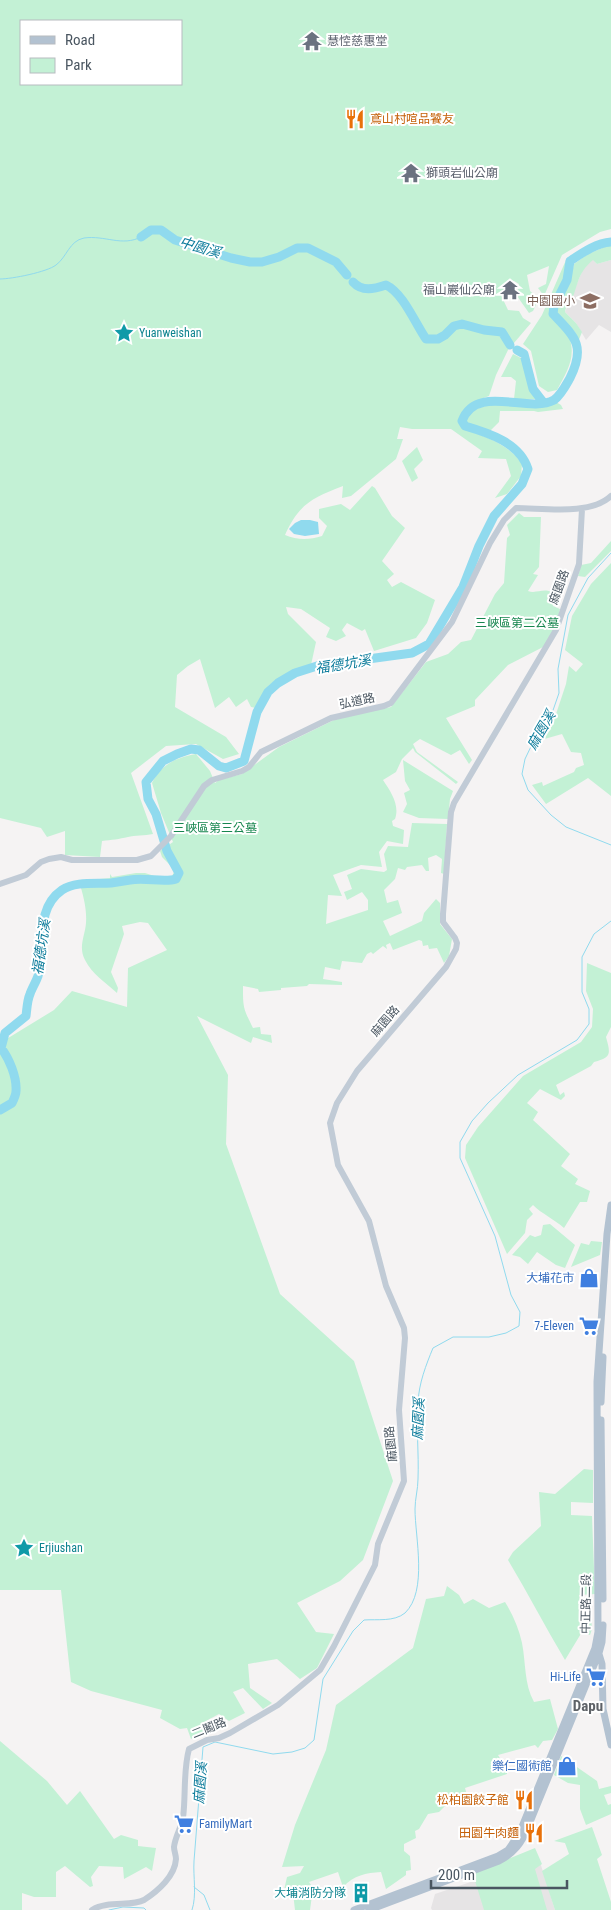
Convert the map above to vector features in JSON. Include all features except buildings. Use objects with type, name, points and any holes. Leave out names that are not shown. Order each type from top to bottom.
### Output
[{"type":"main road","name":"中正路二段","points":[[597,1650],[597,1382],[607,1234],[611,1205]]},
{"type":"main road","name":"中正路二段","points":[[354,1910],[368,1908],[511,1855],[521,1842],[528,1827],[597,1650],[603,1634],[602,1382],[611,1242]]},
{"type":"main road","points":[[597,1650],[602,1664],[603,1709],[611,1744]]},
{"type":"street","points":[[582,509],[597,505],[611,496]]},
{"type":"street","name":"弘道路","points":[[0,884],[26,875],[41,862],[49,859],[61,857],[72,860],[137,860],[151,856],[171,836],[204,786],[212,780],[242,771],[249,767],[261,752],[331,718],[391,703],[452,622],[495,533],[516,508],[582,509]]},
{"type":"street","name":"麻園路","points":[[374,1565],[378,1544],[404,1481],[399,1410],[405,1338],[404,1328],[386,1286],[369,1220],[338,1165],[330,1123],[337,1103],[357,1071],[446,967],[456,949],[455,938],[443,922],[454,803],[556,630],[579,564],[582,509]]},
{"type":"street","name":"二鬮路","points":[[92,1910],[101,1906],[142,1902],[156,1892],[170,1876],[175,1865],[174,1848],[178,1830],[183,1819],[184,1788],[189,1749],[198,1743],[230,1733],[260,1716],[278,1705],[320,1670],[374,1565]]},
{"type":"shaded area","name":"中園國小","points":[[593,259],[597,264],[611,260],[611,332],[599,325],[586,340],[576,323],[565,312],[583,269]]},
{"type":"shaded area","points":[[539,1859],[555,1910],[432,1910],[431,1908],[435,1894]]},
{"type":"green space","points":[[0,0],[611,0],[611,229],[600,232],[562,255],[544,296],[538,288],[546,284],[549,266],[527,275],[530,291],[539,299],[533,311],[529,313],[517,296],[519,284],[514,281],[500,293],[508,310],[519,311],[523,318],[531,323],[508,350],[496,375],[489,396],[470,405],[458,421],[468,430],[495,441],[512,452],[522,464],[521,476],[507,494],[495,498],[511,476],[506,459],[478,458],[482,451],[451,429],[412,429],[400,427],[397,439],[403,439],[396,459],[351,496],[342,498],[343,486],[323,494],[308,503],[290,524],[285,535],[303,539],[322,536],[327,526],[319,518],[319,509],[341,504],[350,510],[372,486],[392,516],[405,528],[382,561],[394,574],[387,580],[392,587],[401,582],[435,600],[427,623],[416,638],[374,651],[365,629],[362,631],[347,623],[342,630],[346,636],[336,641],[326,637],[330,628],[301,609],[286,607],[288,614],[316,642],[311,665],[292,671],[269,685],[256,708],[251,707],[247,699],[236,707],[229,697],[215,708],[200,659],[177,675],[175,707],[226,737],[239,754],[223,759],[196,744],[166,746],[131,773],[153,834],[102,841],[100,857],[65,855],[65,831],[47,837],[41,828],[0,818]]},
{"type":"green space","points":[[611,246],[611,260],[597,264],[593,260],[585,268],[567,305],[565,312],[582,332],[578,342],[575,332],[557,314],[557,307],[570,281],[574,264],[588,254]]},
{"type":"green space","points":[[566,260],[564,278],[551,305],[550,316],[569,337],[572,351],[567,371],[557,390],[548,392],[539,386],[531,351],[523,344],[542,315]]},
{"type":"green space","points":[[513,354],[521,358],[531,391],[537,399],[514,399],[516,381],[511,377],[501,377]]},
{"type":"green space","points":[[556,402],[563,409],[538,412],[500,411],[499,422],[489,432],[468,424],[466,420],[478,408],[497,404],[539,405]]},
{"type":"green space","points":[[417,447],[423,460],[414,469],[418,478],[412,482],[402,461]]},
{"type":"green space","points":[[519,513],[524,517],[541,517],[539,567],[533,574],[538,575],[528,591],[551,592],[553,606],[560,609],[556,625],[545,646],[508,665],[475,700],[475,706],[446,718],[472,760],[469,764],[460,750],[451,755],[420,739],[413,744],[417,752],[458,782],[456,784],[415,752],[413,748],[402,759],[396,772],[383,780],[396,804],[395,819],[392,821],[393,826],[404,830],[403,844],[387,841],[379,852],[382,867],[361,865],[333,875],[342,896],[328,895],[326,924],[368,910],[368,900],[362,892],[347,900],[344,892],[352,889],[347,875],[361,869],[384,872],[387,870],[384,854],[388,846],[408,847],[412,823],[447,824],[444,874],[441,873],[442,859],[436,855],[428,858],[429,871],[426,871],[422,865],[407,867],[405,870],[398,868],[395,879],[384,890],[387,903],[398,900],[402,913],[383,921],[390,936],[422,921],[424,913],[436,899],[440,903],[440,924],[452,939],[449,956],[444,963],[437,948],[429,949],[428,945],[423,946],[422,941],[419,940],[393,950],[390,943],[386,945],[387,949],[383,946],[373,954],[371,952],[367,954],[362,963],[342,961],[340,970],[325,967],[323,979],[342,982],[342,985],[309,984],[307,986],[259,992],[258,989],[243,986],[244,1007],[253,1028],[260,1027],[261,1034],[271,1035],[272,1043],[253,1037],[251,1043],[197,1016],[228,1075],[226,1144],[280,1294],[354,1361],[393,1481],[363,1560],[340,1581],[297,1603],[316,1632],[334,1634],[317,1668],[300,1679],[277,1659],[248,1664],[250,1688],[272,1703],[263,1709],[243,1688],[233,1692],[245,1713],[229,1721],[219,1714],[204,1722],[206,1731],[191,1739],[187,1728],[180,1729],[160,1718],[162,1710],[91,1691],[71,1682],[61,1590],[0,1590],[0,1043],[54,1010],[72,991],[127,1007],[128,968],[167,950],[148,923],[140,922],[122,926],[124,934],[111,972],[118,988],[117,993],[91,970],[83,955],[82,946],[86,912],[79,881],[110,878],[110,874],[112,877],[136,873],[145,873],[164,879],[171,878],[175,870],[162,857],[160,851],[173,842],[161,813],[152,783],[160,771],[175,760],[196,754],[210,771],[215,783],[219,780],[242,774],[279,747],[338,718],[391,707],[426,662],[448,654],[461,642],[471,640],[495,594],[504,583],[507,538],[510,535],[507,525]]},
{"type":"green space","points":[[611,541],[611,551],[585,577],[578,576],[581,565],[591,563]]},
{"type":"green space","points":[[611,563],[611,796],[588,778],[546,804],[532,785],[542,782],[543,786],[574,772],[576,768],[584,765],[581,753],[571,752],[562,734],[541,740],[541,734],[554,720],[566,684],[569,666],[576,672],[583,664],[565,650],[572,616],[591,584]]},
{"type":"green space","points":[[403,760],[453,791],[450,799],[448,819],[419,818],[403,812],[407,804],[404,793],[410,790],[405,781]]},
{"type":"green space","points":[[587,963],[611,973],[611,1027],[606,1037],[609,1048],[607,1057],[594,1062],[591,1066],[556,1085],[560,1095],[564,1092],[565,1096],[561,1100],[540,1089],[527,1103],[538,1112],[533,1120],[570,1154],[561,1166],[578,1179],[575,1184],[590,1191],[587,1202],[580,1202],[564,1228],[533,1205],[529,1209],[533,1214],[527,1220],[525,1233],[507,1254],[465,1158],[466,1145],[478,1127],[523,1076],[581,1042],[592,1027],[593,1009],[586,991]]},
{"type":"green space","points":[[550,1224],[575,1245],[565,1268],[556,1265],[537,1252],[528,1264],[520,1257],[512,1255],[530,1235],[535,1237],[541,1235],[543,1225]]},
{"type":"green space","points":[[591,1241],[602,1242],[600,1255],[571,1267],[581,1243],[589,1245]]},
{"type":"green space","points":[[584,1469],[593,1470],[593,1503],[571,1502],[571,1515],[592,1516],[595,1594],[579,1595],[582,1614],[591,1618],[592,1629],[590,1635],[582,1632],[565,1660],[508,1560],[513,1552],[541,1526],[539,1492],[555,1494]]},
{"type":"green space","points":[[447,1586],[459,1595],[464,1604],[473,1599],[489,1608],[505,1602],[521,1638],[527,1681],[531,1695],[534,1702],[550,1699],[558,1729],[552,1740],[543,1741],[538,1748],[535,1745],[498,1755],[501,1760],[500,1764],[507,1771],[507,1774],[465,1788],[468,1799],[446,1805],[439,1812],[428,1814],[419,1829],[415,1831],[416,1838],[404,1844],[404,1851],[410,1856],[411,1870],[406,1871],[406,1875],[386,1889],[381,1872],[360,1875],[343,1887],[338,1872],[309,1882],[313,1888],[310,1910],[295,1910],[293,1893],[284,1890],[287,1877],[300,1873],[304,1866],[282,1867],[295,1825],[326,1750],[336,1705],[413,1648],[426,1599],[444,1596]]},
{"type":"green space","points":[[0,1741],[47,1781],[67,1805],[80,1791],[114,1839],[121,1835],[138,1840],[138,1846],[156,1848],[152,1871],[146,1867],[124,1879],[123,1867],[99,1866],[91,1877],[93,1886],[90,1887],[65,1866],[56,1872],[56,1897],[34,1897],[22,1893],[22,1910],[0,1910]]},
{"type":"green space","points":[[561,1756],[597,1781],[599,1789],[611,1786],[611,1793],[604,1795],[608,1805],[611,1804],[611,1814],[586,1825],[580,1809],[580,1785],[568,1783],[554,1775]]},
{"type":"green space","points":[[592,1827],[602,1855],[597,1859],[611,1902],[611,1910],[555,1910],[542,1871],[569,1854],[565,1843],[554,1841]]},
{"type":"green space","points":[[535,1848],[542,1864],[535,1869],[547,1910],[484,1910],[475,1881],[476,1872]]},
{"type":"water","points":[[301,520],[318,522],[319,534],[305,536],[294,534],[289,529]]},
{"type":"waterway","name":"中園溪","points":[[141,237],[151,230],[161,230],[175,240],[231,258],[250,262],[262,262],[279,257],[297,248],[308,248],[336,262],[347,275]]},
{"type":"waterway","name":"中園溪","points":[[0,279],[29,275],[52,268],[60,262],[75,242],[84,238],[127,241],[141,237]]},
{"type":"waterway","name":"福德坑溪","points":[[0,1110],[12,1103],[16,1091],[12,1068],[1,1048],[5,1033],[26,1016],[29,997],[38,976],[44,919],[47,908],[53,898],[62,890],[73,885],[111,883],[136,879],[171,880],[176,879],[179,873],[167,851],[156,814],[148,799],[146,782],[163,761],[191,749],[199,750],[219,766],[226,768],[244,761],[257,712],[268,692],[278,683],[295,673],[317,666],[412,653],[429,644],[463,587],[479,546],[494,516],[522,484],[528,469],[524,460],[511,446],[484,432],[465,426],[462,421],[469,410],[479,404],[490,401],[543,403],[554,400],[559,395],[575,367],[577,350],[572,336],[553,314],[554,306],[567,280],[570,261],[595,246],[611,242]]},
{"type":"waterway","name":"中園溪","points":[[353,282],[364,288],[386,285],[392,289],[403,301],[426,339],[438,339],[454,326],[462,324],[484,330],[502,332],[510,345]]},
{"type":"waterway","name":"中園溪","points":[[517,350],[524,354],[533,389],[543,402]]},
{"type":"waterway","name":"麻園溪","points":[[611,553],[588,578],[568,615],[558,669],[559,693],[550,719],[536,736],[525,759],[522,774],[528,790],[551,815],[566,827],[611,845]]},
{"type":"waterway","name":"麻園溪","points":[[192,1910],[203,1747],[215,1742],[273,1754],[292,1752],[305,1748],[314,1740],[323,1679],[353,1631],[364,1620],[391,1619],[401,1616],[412,1603],[416,1591],[419,1563],[415,1509],[418,1479],[418,1402],[421,1381],[433,1348],[453,1337],[489,1337],[506,1333],[519,1326],[520,1312],[511,1295],[495,1236],[460,1158],[460,1142],[472,1121],[518,1075],[577,1040],[589,1024],[589,1009],[582,992],[582,957],[594,934],[611,921]]},
{"type":"waterway","points":[[194,1887],[204,1895],[210,1910]]},
{"type":"waterway","name":"麻園溪","points":[[109,1910],[123,1907],[144,1908],[146,1910]]},
{"type":"place","name":"慧悾慈惠堂","points":[[312,41]]},
{"type":"place","name":"鳶山村喧品饕友","points":[[355,119]]},
{"type":"place","name":"獅頭岩仙公廟","points":[[411,173]]},
{"type":"place","name":"福山巖仙公廟","points":[[510,290]]},
{"type":"place","name":"中園國小","points":[[590,301]]},
{"type":"place","name":"Yuanweishan","points":[[124,333]]},
{"type":"place","name":"大埔花市","points":[[589,1278]]},
{"type":"place","name":"7-Eleven","points":[[589,1326]]},
{"type":"place","name":"Erjiushan","points":[[24,1548]]},
{"type":"place","name":"Hi-Life","points":[[596,1677]]},
{"type":"place","name":"樂仁國術館","points":[[567,1766]]},
{"type":"place","name":"松柏園餃子館","points":[[524,1800]]},
{"type":"place","name":"FamilyMart","points":[[184,1824]]},
{"type":"place","name":"田園牛肉麵","points":[[534,1833]]},
{"type":"place","name":"大埔消防分隊","points":[[361,1893]]},
{"type":"district","name":"Dapu","points":[[588,1706]]},
{"type":"park label","name":"三峽區第二公墓","points":[[517,623]]},
{"type":"park label","name":"三峽區第三公墓","points":[[215,828]]}]
